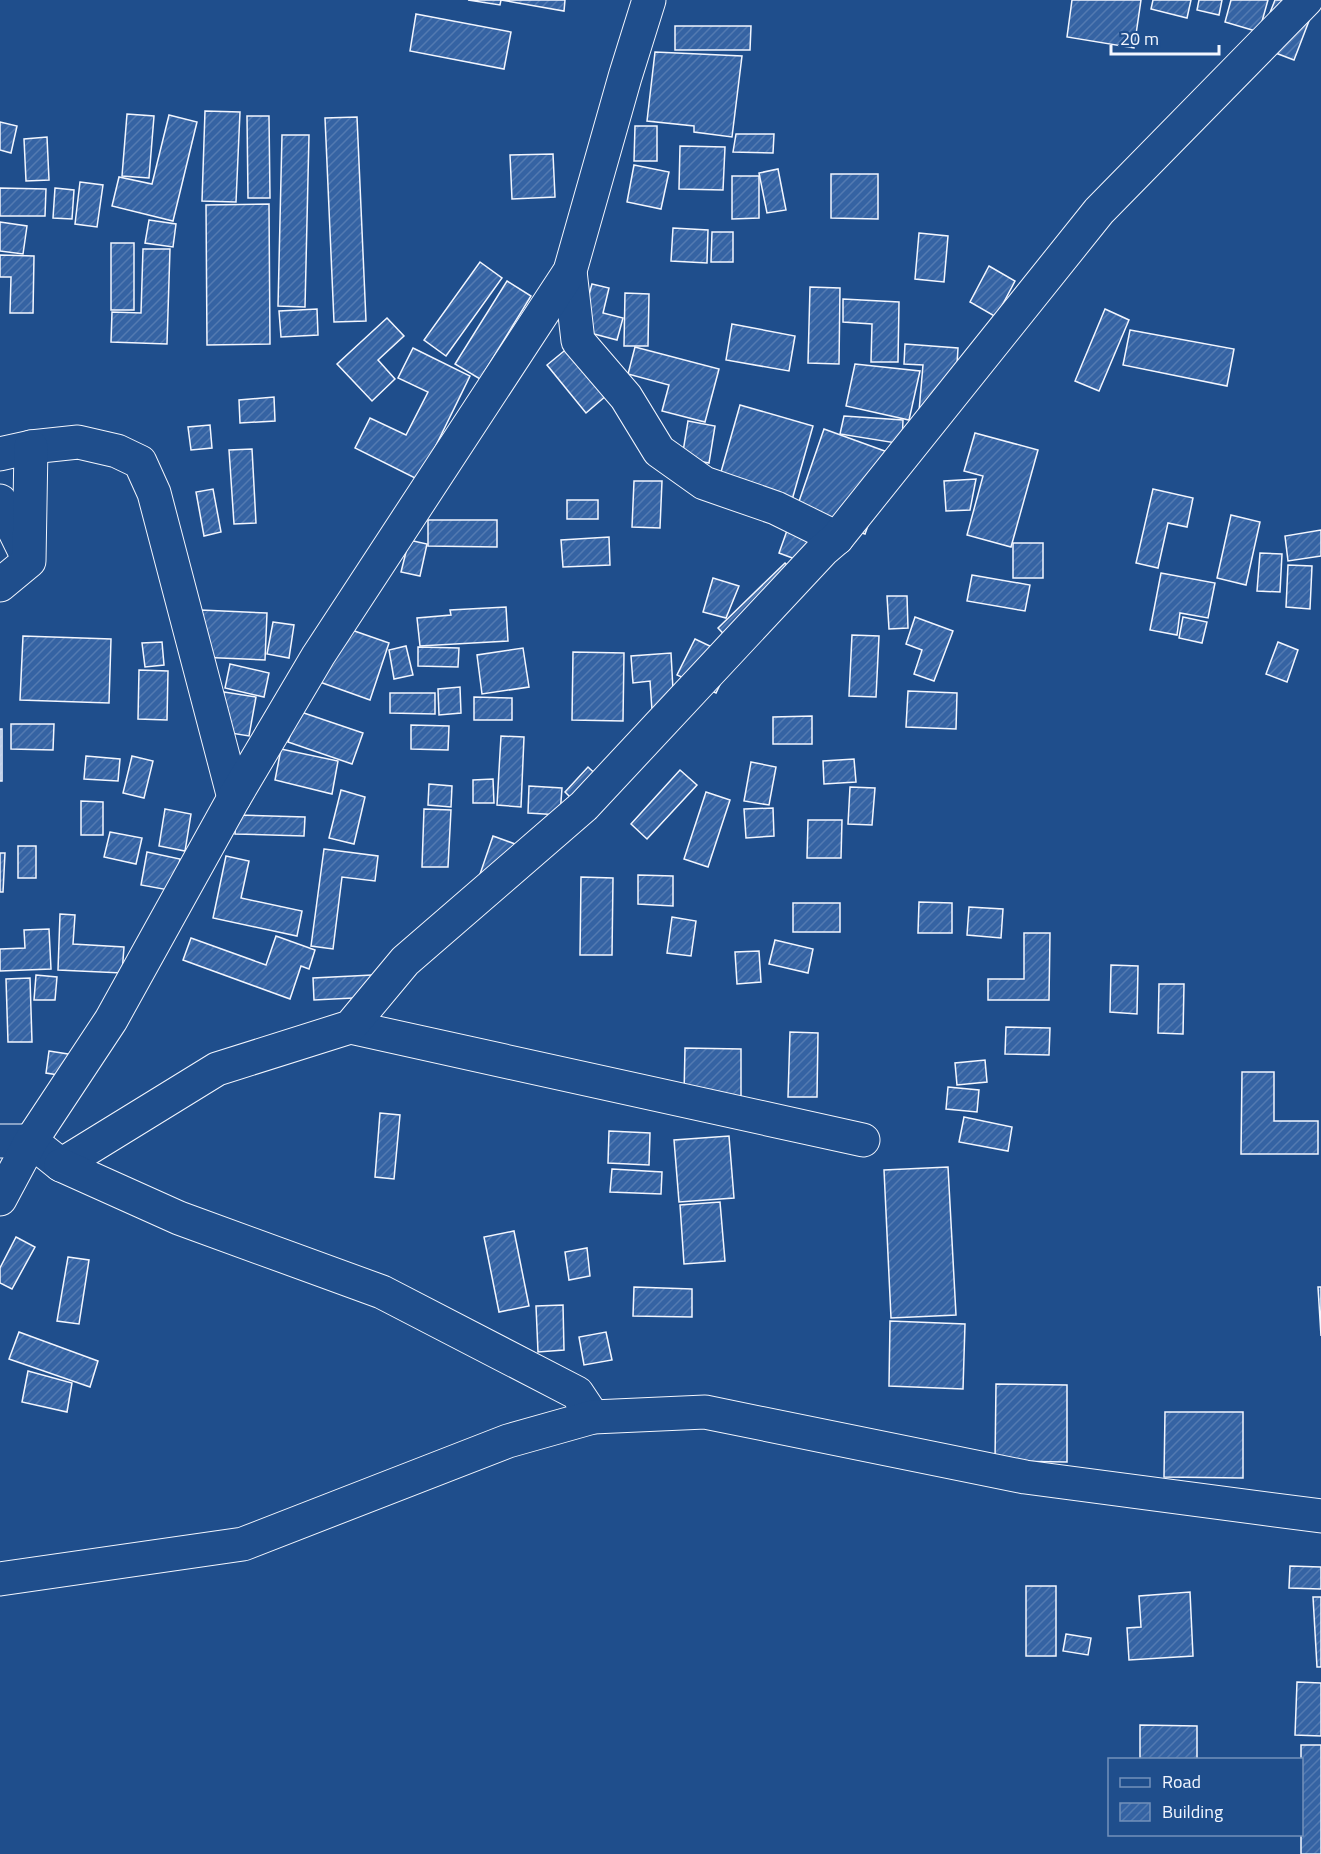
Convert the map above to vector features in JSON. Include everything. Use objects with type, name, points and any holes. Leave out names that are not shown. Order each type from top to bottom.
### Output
[{"type":"street","points":[[350,1027],[405,961],[584,806],[823,550],[837,538],[1099,211],[1306,0]]},
{"type":"street","points":[[0,1199],[15,1141],[111,1020],[234,798],[318,656],[570,271],[625,76],[652,4]]},
{"type":"street","points":[[570,271],[578,340],[626,397],[659,451],[704,483],[776,508],[837,538]]},
{"type":"street","points":[[0,454],[31,447],[78,442],[117,451],[140,462],[154,493],[234,798]]},
{"type":"street","points":[[0,585],[29,561],[31,447]]},
{"type":"street","points":[[0,501],[29,561]]},
{"type":"street","points":[[61,1165],[218,1069],[350,1027],[863,1140]]},
{"type":"street","points":[[15,1141],[61,1165],[179,1218],[382,1292],[577,1393],[594,1417]]},
{"type":"street","points":[[0,1579],[243,1544],[508,1441],[594,1417],[705,1412],[1026,1477],[1321,1516]]},
{"type":"building","points":[[468,0],[501,0],[500,5]]},
{"type":"building","points":[[501,0],[565,0],[564,11]]},
{"type":"building","points":[[1072,0],[1141,0],[1134,48],[1067,37]]},
{"type":"building","points":[[1153,0],[1191,0],[1187,18],[1151,9]]},
{"type":"building","points":[[1199,0],[1222,0],[1219,15],[1197,10]]},
{"type":"building","points":[[1231,0],[1268,0],[1259,32],[1225,22]]},
{"type":"building","points":[[1275,0],[1317,0],[1294,60],[1257,46]]},
{"type":"building","points":[[416,14],[511,32],[504,69],[410,51]]},
{"type":"building","points":[[675,26],[751,26],[750,50],[675,50]]},
{"type":"building","points":[[655,52],[742,56],[732,137],[694,132],[694,126],[647,121]]},
{"type":"building","points":[[205,111],[240,112],[236,202],[202,201]]},
{"type":"building","points":[[127,114],[154,116],[149,178],[122,176]]},
{"type":"building","points":[[169,115],[197,122],[173,221],[112,206],[119,177],[152,184]]},
{"type":"building","points":[[247,116],[269,116],[270,198],[248,198]]},
{"type":"building","points":[[357,117],[366,321],[334,322],[325,118]]},
{"type":"building","points":[[0,122],[17,126],[11,153],[0,150]]},
{"type":"building","points":[[635,126],[657,126],[657,161],[634,161]]},
{"type":"building","points":[[736,134],[774,134],[773,153],[733,152]]},
{"type":"building","points":[[282,135],[309,135],[305,307],[278,306]]},
{"type":"building","points":[[47,137],[49,180],[26,181],[24,139]]},
{"type":"building","points":[[680,146],[725,147],[723,190],[679,189]]},
{"type":"building","points":[[553,154],[555,197],[512,199],[510,155]]},
{"type":"building","points":[[634,165],[669,172],[661,209],[627,202]]},
{"type":"building","points":[[778,169],[786,210],[767,213],[759,173]]},
{"type":"building","points":[[831,174],[878,174],[878,219],[831,218]]},
{"type":"building","points":[[732,176],[759,176],[759,218],[732,219]]},
{"type":"building","points":[[80,182],[103,185],[97,227],[75,224]]},
{"type":"building","points":[[0,188],[46,189],[45,216],[0,216]]},
{"type":"building","points":[[55,188],[74,190],[72,219],[53,218]]},
{"type":"building","points":[[269,204],[270,344],[207,345],[206,205]]},
{"type":"building","points":[[149,220],[176,224],[173,247],[145,243]]},
{"type":"building","points":[[0,222],[27,226],[23,254],[0,251]]},
{"type":"building","points":[[673,228],[708,230],[707,263],[671,261]]},
{"type":"building","points":[[712,232],[733,232],[733,262],[711,262]]},
{"type":"building","points":[[919,233],[948,236],[944,282],[915,279]]},
{"type":"building","points":[[111,243],[134,243],[134,310],[111,310]]},
{"type":"building","points":[[143,249],[170,249],[167,344],[111,342],[112,312],[141,313]]},
{"type":"building","points":[[0,255],[34,256],[33,313],[10,313],[11,277],[0,277]]},
{"type":"building","points":[[480,262],[502,278],[446,356],[424,340]]},
{"type":"building","points":[[989,266],[1015,281],[996,317],[970,302]]},
{"type":"building","points":[[507,281],[531,296],[480,379],[455,364]]},
{"type":"building","points":[[592,284],[609,288],[603,313],[623,318],[617,340],[579,330]]},
{"type":"building","points":[[810,287],[840,288],[839,364],[808,363]]},
{"type":"building","points":[[625,293],[649,294],[648,346],[624,346]]},
{"type":"building","points":[[843,299],[899,302],[898,362],[871,362],[872,324],[843,322]]},
{"type":"building","points":[[317,309],[318,335],[281,337],[279,311]]},
{"type":"building","points":[[1105,309],[1129,320],[1099,391],[1075,381]]},
{"type":"building","points":[[387,318],[404,336],[378,360],[395,379],[372,401],[337,364]]},
{"type":"building","points":[[732,324],[795,336],[789,371],[726,360]]},
{"type":"building","points":[[1130,330],[1234,349],[1227,386],[1123,365]]},
{"type":"building","points":[[905,344],[958,348],[954,414],[919,411],[923,365],[904,364]]},
{"type":"building","points":[[569,347],[607,395],[586,413],[547,365]]},
{"type":"building","points":[[635,347],[719,369],[705,422],[662,411],[669,385],[628,374]]},
{"type":"building","points":[[413,348],[470,376],[419,480],[355,448],[370,418],[406,435],[428,392],[398,378]]},
{"type":"building","points":[[855,364],[920,371],[909,420],[846,406]]},
{"type":"building","points":[[274,397],[275,421],[240,423],[239,400]]},
{"type":"building","points":[[740,405],[813,426],[792,500],[719,479]]},
{"type":"building","points":[[844,416],[903,420],[902,444],[840,434]]},
{"type":"building","points":[[688,421],[715,426],[709,463],[682,458]]},
{"type":"building","points":[[210,425],[212,448],[191,450],[188,427]]},
{"type":"building","points":[[824,429],[893,454],[865,534],[796,510]]},
{"type":"building","points":[[975,433],[1038,450],[1011,547],[967,535],[983,476],[964,471]]},
{"type":"building","points":[[252,449],[256,523],[234,524],[229,450]]},
{"type":"building","points":[[976,479],[970,510],[946,511],[944,481]]},
{"type":"building","points":[[634,481],[662,481],[660,528],[632,527]]},
{"type":"building","points":[[213,489],[221,532],[204,536],[196,492]]},
{"type":"building","points":[[1153,489],[1193,498],[1187,527],[1168,523],[1158,568],[1136,563]]},
{"type":"building","points":[[567,500],[598,500],[598,519],[567,519]]},
{"type":"building","points":[[1231,515],[1260,522],[1246,585],[1217,578]]},
{"type":"building","points":[[428,520],[497,520],[497,547],[428,546]]},
{"type":"building","points":[[789,525],[829,540],[819,568],[779,553]]},
{"type":"building","points":[[1321,530],[1321,556],[1288,561],[1285,536]]},
{"type":"building","points":[[609,537],[610,565],[563,567],[561,540]]},
{"type":"building","points":[[409,540],[427,544],[420,576],[401,572]]},
{"type":"building","points":[[1013,543],[1043,543],[1043,578],[1013,578]]},
{"type":"building","points":[[1260,553],[1282,554],[1280,592],[1257,591]]},
{"type":"building","points":[[785,563],[805,584],[737,648],[718,628]]},
{"type":"building","points":[[1288,565],[1312,566],[1310,609],[1286,607]]},
{"type":"building","points":[[1161,573],[1215,583],[1208,618],[1180,613],[1177,635],[1150,630]]},
{"type":"building","points":[[972,575],[1030,585],[1025,611],[967,601]]},
{"type":"building","points":[[713,578],[739,586],[726,618],[703,612]]},
{"type":"building","points":[[887,596],[907,596],[908,628],[889,629]]},
{"type":"building","points":[[506,607],[508,641],[420,646],[417,618],[451,615],[450,610]]},
{"type":"building","points":[[201,610],[267,613],[265,660],[198,657]]},
{"type":"building","points":[[915,617],[953,631],[934,681],[914,674],[922,650],[906,644]]},
{"type":"building","points":[[1183,617],[1207,622],[1202,643],[1179,638]]},
{"type":"building","points":[[273,622],[294,625],[289,658],[267,654]]},
{"type":"building","points":[[343,627],[389,643],[370,700],[317,681]]},
{"type":"building","points":[[852,635],[879,636],[876,697],[849,696]]},
{"type":"building","points":[[23,636],[111,639],[109,703],[20,700]]},
{"type":"building","points":[[695,639],[733,657],[716,693],[677,675]]},
{"type":"building","points":[[162,642],[164,665],[145,667],[142,643]]},
{"type":"building","points":[[1278,642],[1298,650],[1287,682],[1266,674]]},
{"type":"building","points":[[406,646],[413,675],[394,679],[389,650]]},
{"type":"building","points":[[418,647],[459,648],[458,667],[418,666]]},
{"type":"building","points":[[523,648],[529,687],[482,694],[477,655]]},
{"type":"building","points":[[573,652],[624,653],[623,721],[572,720]]},
{"type":"building","points":[[671,653],[674,708],[652,710],[650,681],[633,683],[631,656]]},
{"type":"building","points":[[230,664],[269,673],[264,697],[225,688]]},
{"type":"building","points":[[139,670],[168,671],[167,720],[138,719]]},
{"type":"building","points":[[460,687],[461,713],[439,715],[438,689]]},
{"type":"building","points":[[908,691],[957,693],[956,729],[906,727]]},
{"type":"building","points":[[224,692],[256,697],[249,736],[218,731]]},
{"type":"building","points":[[390,693],[435,693],[435,714],[390,713]]},
{"type":"building","points":[[474,697],[512,698],[512,720],[474,720]]},
{"type":"building","points":[[298,711],[363,733],[352,764],[288,742]]},
{"type":"building","points":[[812,716],[812,744],[773,744],[773,717]]},
{"type":"building","points":[[11,724],[54,724],[53,750],[11,749]]},
{"type":"building","points":[[411,725],[449,726],[448,750],[411,749]]},
{"type":"building","points":[[0,729],[2,729],[2,781],[0,781]]},
{"type":"building","points":[[501,736],[524,737],[521,807],[497,805]]},
{"type":"building","points":[[281,749],[338,761],[332,794],[275,780]]},
{"type":"building","points":[[86,756],[120,759],[118,781],[84,779]]},
{"type":"building","points":[[132,756],[153,761],[144,798],[123,793]]},
{"type":"building","points":[[854,759],[856,782],[824,784],[823,761]]},
{"type":"building","points":[[751,762],[776,767],[769,805],[744,801]]},
{"type":"building","points":[[588,767],[603,781],[580,807],[565,792]]},
{"type":"building","points":[[680,770],[697,785],[647,839],[631,824]]},
{"type":"building","points":[[493,779],[494,803],[473,803],[473,780]]},
{"type":"building","points":[[429,784],[452,786],[451,807],[428,805]]},
{"type":"building","points":[[529,786],[562,788],[560,815],[528,813]]},
{"type":"building","points":[[850,787],[875,788],[872,825],[848,824]]},
{"type":"building","points":[[341,790],[365,797],[354,844],[329,838]]},
{"type":"building","points":[[706,792],[730,800],[708,867],[684,859]]},
{"type":"building","points":[[81,801],[103,802],[103,835],[81,835]]},
{"type":"building","points":[[773,808],[774,836],[746,838],[744,809]]},
{"type":"building","points":[[165,809],[191,814],[185,851],[159,846]]},
{"type":"building","points":[[424,809],[451,810],[448,867],[422,867]]},
{"type":"building","points":[[236,815],[305,817],[304,836],[235,834]]},
{"type":"building","points":[[808,820],[842,820],[841,858],[807,858]]},
{"type":"building","points":[[110,832],[142,838],[136,864],[104,857]]},
{"type":"building","points":[[493,836],[518,845],[478,880]]},
{"type":"building","points":[[18,846],[36,846],[36,878],[18,878]]},
{"type":"building","points":[[324,849],[378,856],[375,881],[342,877],[333,949],[311,946]]},
{"type":"building","points":[[147,852],[180,859],[174,891],[141,885]]},
{"type":"building","points":[[0,853],[5,853],[3,892],[0,892]]},
{"type":"building","points":[[226,856],[249,861],[241,898],[302,911],[297,936],[213,918]]},
{"type":"building","points":[[638,875],[673,876],[673,906],[638,904]]},
{"type":"building","points":[[581,877],[613,878],[612,955],[580,955]]},
{"type":"building","points":[[919,902],[952,903],[952,933],[918,933]]},
{"type":"building","points":[[793,903],[840,903],[840,932],[793,932]]},
{"type":"building","points":[[969,907],[1003,909],[1001,938],[967,935]]},
{"type":"building","points":[[60,914],[75,915],[73,944],[124,947],[122,973],[58,970]]},
{"type":"building","points":[[672,917],[696,921],[691,956],[667,953]]},
{"type":"building","points":[[49,929],[51,969],[0,971],[0,949],[25,948],[24,930]]},
{"type":"building","points":[[1024,933],[1050,933],[1049,1000],[988,1000],[988,979],[1024,979]]},
{"type":"building","points":[[276,936],[315,950],[309,969],[301,966],[290,999],[183,960],[191,938],[266,965]]},
{"type":"building","points":[[775,940],[813,949],[808,973],[769,964]]},
{"type":"building","points":[[759,951],[761,982],[737,984],[735,952]]},
{"type":"building","points":[[1111,965],[1138,966],[1137,1014],[1110,1012]]},
{"type":"building","points":[[392,974],[393,996],[314,1000],[313,978]]},
{"type":"building","points":[[36,975],[57,977],[55,1000],[34,1000]]},
{"type":"building","points":[[30,978],[32,1042],[8,1042],[6,979]]},
{"type":"building","points":[[1159,984],[1184,984],[1183,1034],[1158,1033]]},
{"type":"building","points":[[1006,1027],[1050,1028],[1049,1055],[1005,1054]]},
{"type":"building","points":[[790,1032],[818,1033],[817,1097],[788,1097]]},
{"type":"building","points":[[685,1048],[741,1049],[741,1096],[684,1095]]},
{"type":"building","points":[[49,1051],[87,1057],[84,1079],[46,1073]]},
{"type":"building","points":[[985,1060],[987,1082],[957,1085],[955,1063]]},
{"type":"building","points":[[1242,1072],[1274,1072],[1274,1121],[1318,1121],[1318,1154],[1241,1154]]},
{"type":"building","points":[[948,1087],[979,1090],[977,1112],[946,1109]]},
{"type":"building","points":[[380,1113],[400,1115],[394,1179],[375,1177]]},
{"type":"building","points":[[964,1117],[1012,1127],[1008,1151],[959,1142]]},
{"type":"building","points":[[609,1131],[650,1133],[649,1165],[608,1163]]},
{"type":"building","points":[[729,1136],[734,1198],[679,1202],[674,1140]]},
{"type":"building","points":[[948,1167],[956,1315],[891,1318],[884,1170]]},
{"type":"building","points":[[612,1169],[662,1172],[661,1194],[610,1192]]},
{"type":"building","points":[[720,1202],[725,1261],[684,1264],[680,1205]]},
{"type":"building","points":[[514,1231],[529,1306],[499,1312],[484,1237]]},
{"type":"building","points":[[16,1237],[35,1247],[12,1289],[0,1283],[0,1268]]},
{"type":"building","points":[[587,1248],[590,1276],[569,1280],[565,1252]]},
{"type":"building","points":[[68,1257],[89,1260],[79,1324],[57,1321]]},
{"type":"building","points":[[634,1287],[692,1289],[692,1317],[633,1316]]},
{"type":"building","points":[[1318,1287],[1321,1287],[1321,1336]]},
{"type":"building","points":[[563,1305],[564,1350],[538,1352],[536,1306]]},
{"type":"building","points":[[890,1321],[965,1324],[963,1389],[889,1386]]},
{"type":"building","points":[[19,1332],[98,1361],[90,1387],[9,1359]]},
{"type":"building","points":[[606,1332],[612,1360],[584,1365],[579,1337]]},
{"type":"building","points":[[28,1371],[72,1383],[67,1412],[22,1402]]},
{"type":"building","points":[[996,1384],[1067,1385],[1067,1462],[995,1461]]},
{"type":"building","points":[[1165,1412],[1243,1412],[1243,1478],[1164,1477]]},
{"type":"building","points":[[1290,1566],[1321,1567],[1321,1589],[1289,1588]]},
{"type":"building","points":[[1026,1586],[1056,1586],[1056,1656],[1026,1656]]},
{"type":"building","points":[[1190,1592],[1193,1656],[1129,1660],[1127,1628],[1141,1627],[1139,1596]]},
{"type":"building","points":[[1313,1597],[1321,1597],[1321,1667],[1317,1667]]},
{"type":"building","points":[[1066,1634],[1091,1638],[1088,1655],[1063,1651]]},
{"type":"building","points":[[1297,1682],[1321,1683],[1321,1736],[1295,1735]]},
{"type":"building","points":[[1140,1725],[1197,1726],[1197,1758],[1140,1758]]},
{"type":"building","points":[[1301,1745],[1321,1745],[1321,1854],[1301,1854],[1303,1758],[1301,1758]]}]
